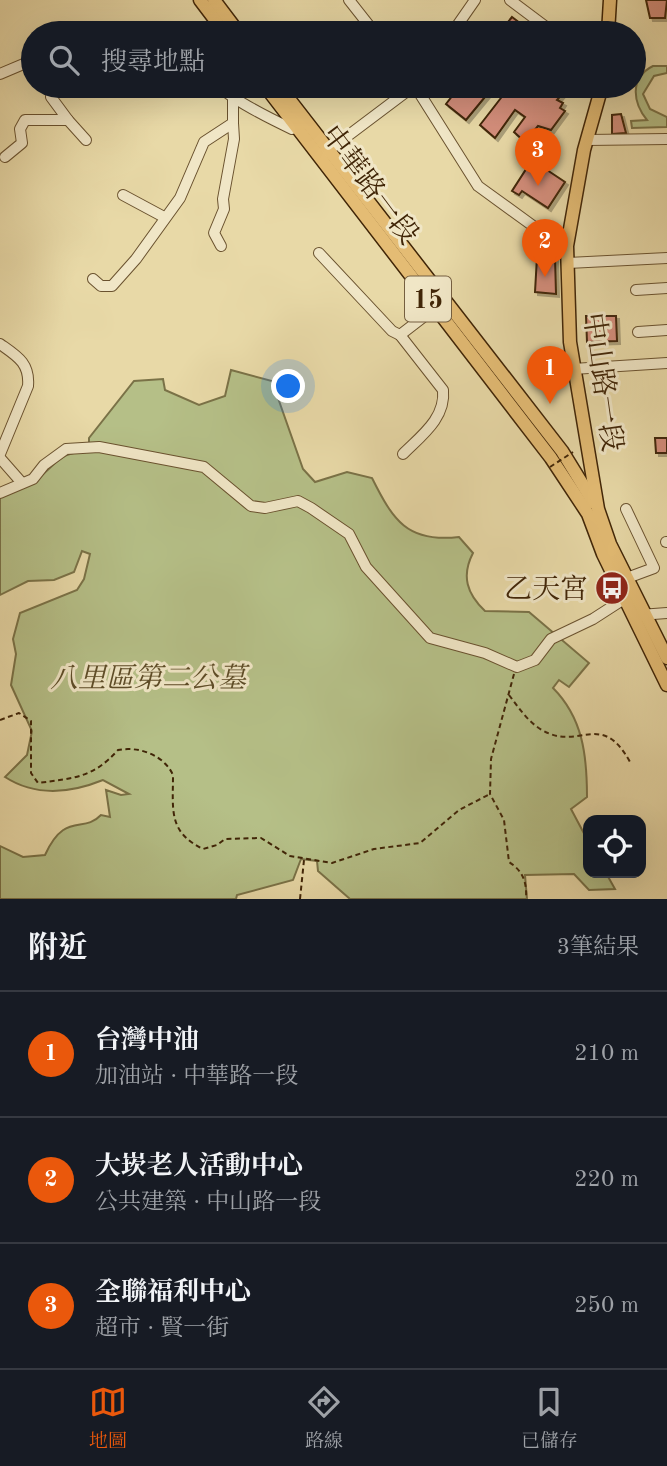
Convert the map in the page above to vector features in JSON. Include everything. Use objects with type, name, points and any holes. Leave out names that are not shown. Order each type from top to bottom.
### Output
[{"type":"main road","points":[[200,0],[216,21]]},
{"type":"main road","points":[[214,0],[230,21]]},
{"type":"main road","points":[[609,21],[610,0]]},
{"type":"main road","name":"中華路一段","points":[[276,98],[301,124],[562,452],[593,512]]},
{"type":"main road","name":"中華路一段","points":[[286,98],[301,124]]},
{"type":"main road","name":"中山路一段","points":[[593,512],[573,369],[567,246],[598,98]]},
{"type":"main road","name":"中華路一段","points":[[324,154],[435,308],[593,512]]},
{"type":"main road","name":"15","points":[[593,512],[627,579],[667,685]]},
{"type":"main road","name":"15","points":[[593,512],[624,599],[639,616],[667,658]]},
{"type":"street","points":[[349,0],[366,21]]},
{"type":"street","points":[[460,21],[475,0]]},
{"type":"street","points":[[510,0],[538,21]]},
{"type":"street","points":[[0,74],[21,65]]},
{"type":"street","points":[[52,98],[86,139]]},
{"type":"street","points":[[324,154],[399,98]]},
{"type":"street","points":[[423,98],[478,186],[551,239],[567,246]]},
{"type":"street","points":[[221,246],[214,233],[224,209],[223,199],[234,139],[233,99],[252,106],[292,129],[301,124]]},
{"type":"street","points":[[5,158],[22,143],[20,130],[25,120],[68,120]]},
{"type":"street","points":[[93,279],[101,286],[112,286],[143,250],[164,216],[180,198],[204,142],[233,123]]},
{"type":"street","points":[[587,140],[667,139]]},
{"type":"street","points":[[123,195],[164,216]]},
{"type":"street","points":[[319,253],[392,331],[400,335],[443,390],[444,401],[433,425],[403,454]]},
{"type":"street","points":[[568,263],[667,258]]},
{"type":"street","points":[[636,290],[667,288]]},
{"type":"street","points":[[400,335],[435,308]]},
{"type":"street","points":[[638,332],[667,330]]},
{"type":"street","points":[[0,344],[27,366],[29,375],[28,386],[0,456],[22,483]]},
{"type":"street","points":[[573,369],[667,363]]},
{"type":"street","points":[[0,493],[33,480],[57,453],[66,449],[99,447],[204,467],[250,506],[265,508],[298,501],[349,534],[366,567],[430,638],[485,653],[517,667],[535,660],[551,639],[593,619],[624,599]]},
{"type":"street","points":[[626,509],[654,568],[627,579]]},
{"type":"street","points":[[639,616],[667,612]]},
{"type":"path","points":[[550,467],[573,452]]},
{"type":"path","points":[[517,667],[491,759],[490,794],[504,820],[509,862],[520,869],[527,886],[526,899]]},
{"type":"path","points":[[508,694],[529,721],[543,731],[557,736],[603,734],[616,739],[630,762]]},
{"type":"path","points":[[0,720],[19,713],[31,721],[32,773],[38,783],[92,772],[102,768],[118,750],[139,748],[171,769],[176,824],[189,842],[203,849],[217,845],[225,838],[261,838],[290,856],[332,863],[374,849],[420,843],[459,810],[490,794]]},
{"type":"path","points":[[300,899],[304,859]]},
{"type":"green space","points":[[653,66],[667,66],[667,73],[654,76],[646,89],[646,70]]},
{"type":"green space","points":[[645,98],[650,109],[667,117],[667,127],[632,128],[631,121],[647,120],[636,99]]},
{"type":"green space","name":"八里區第二公墓","points":[[231,370],[272,381],[303,469],[315,482],[347,472],[372,478],[387,506],[404,526],[426,536],[459,537],[473,553],[467,569],[468,584],[474,598],[485,611],[529,612],[589,663],[569,687],[559,680],[553,688],[571,712],[584,752],[587,797],[571,809],[583,832],[583,878],[609,878],[615,889],[589,890],[574,874],[525,875],[527,899],[350,899],[318,871],[317,861],[301,859],[293,880],[237,895],[236,899],[0,899],[0,846],[23,857],[45,855],[52,841],[67,828],[87,823],[101,815],[110,817],[106,790],[121,795],[129,794],[103,780],[79,788],[54,791],[29,788],[5,777],[27,755],[32,731],[11,685],[16,654],[13,639],[20,613],[77,590],[84,579],[90,554],[82,551],[74,572],[54,580],[28,581],[0,595],[0,497],[37,479],[66,455],[89,450],[89,438],[134,381],[163,379],[165,390],[199,405],[225,396]]},
{"type":"building","points":[[646,0],[667,0],[665,18],[650,18]]},
{"type":"building","points":[[451,98],[484,98],[466,120],[446,104]]},
{"type":"building","points":[[501,98],[559,98],[557,100],[563,103],[560,108],[565,111],[551,130],[538,126],[525,142],[514,132],[525,117],[515,110],[495,138],[480,125]]},
{"type":"building","points":[[621,114],[626,133],[612,134],[612,115]]},
{"type":"building","points":[[532,160],[565,182],[548,208],[522,191],[519,195],[512,191]]},
{"type":"building","points":[[542,254],[555,257],[556,294],[535,292],[537,257]]},
{"type":"building","points":[[586,316],[616,316],[617,341],[587,342]]},
{"type":"building","points":[[655,438],[667,438],[667,453],[656,453]]},
{"type":"place","name":"全聯福利中心","points":[[538,186]]},
{"type":"place","name":"大崁老人活動中心","points":[[545,277]]},
{"type":"place","name":"台灣中油","points":[[550,404]]},
{"type":"place","name":"乙天宮","points":[[612,588]]}]
